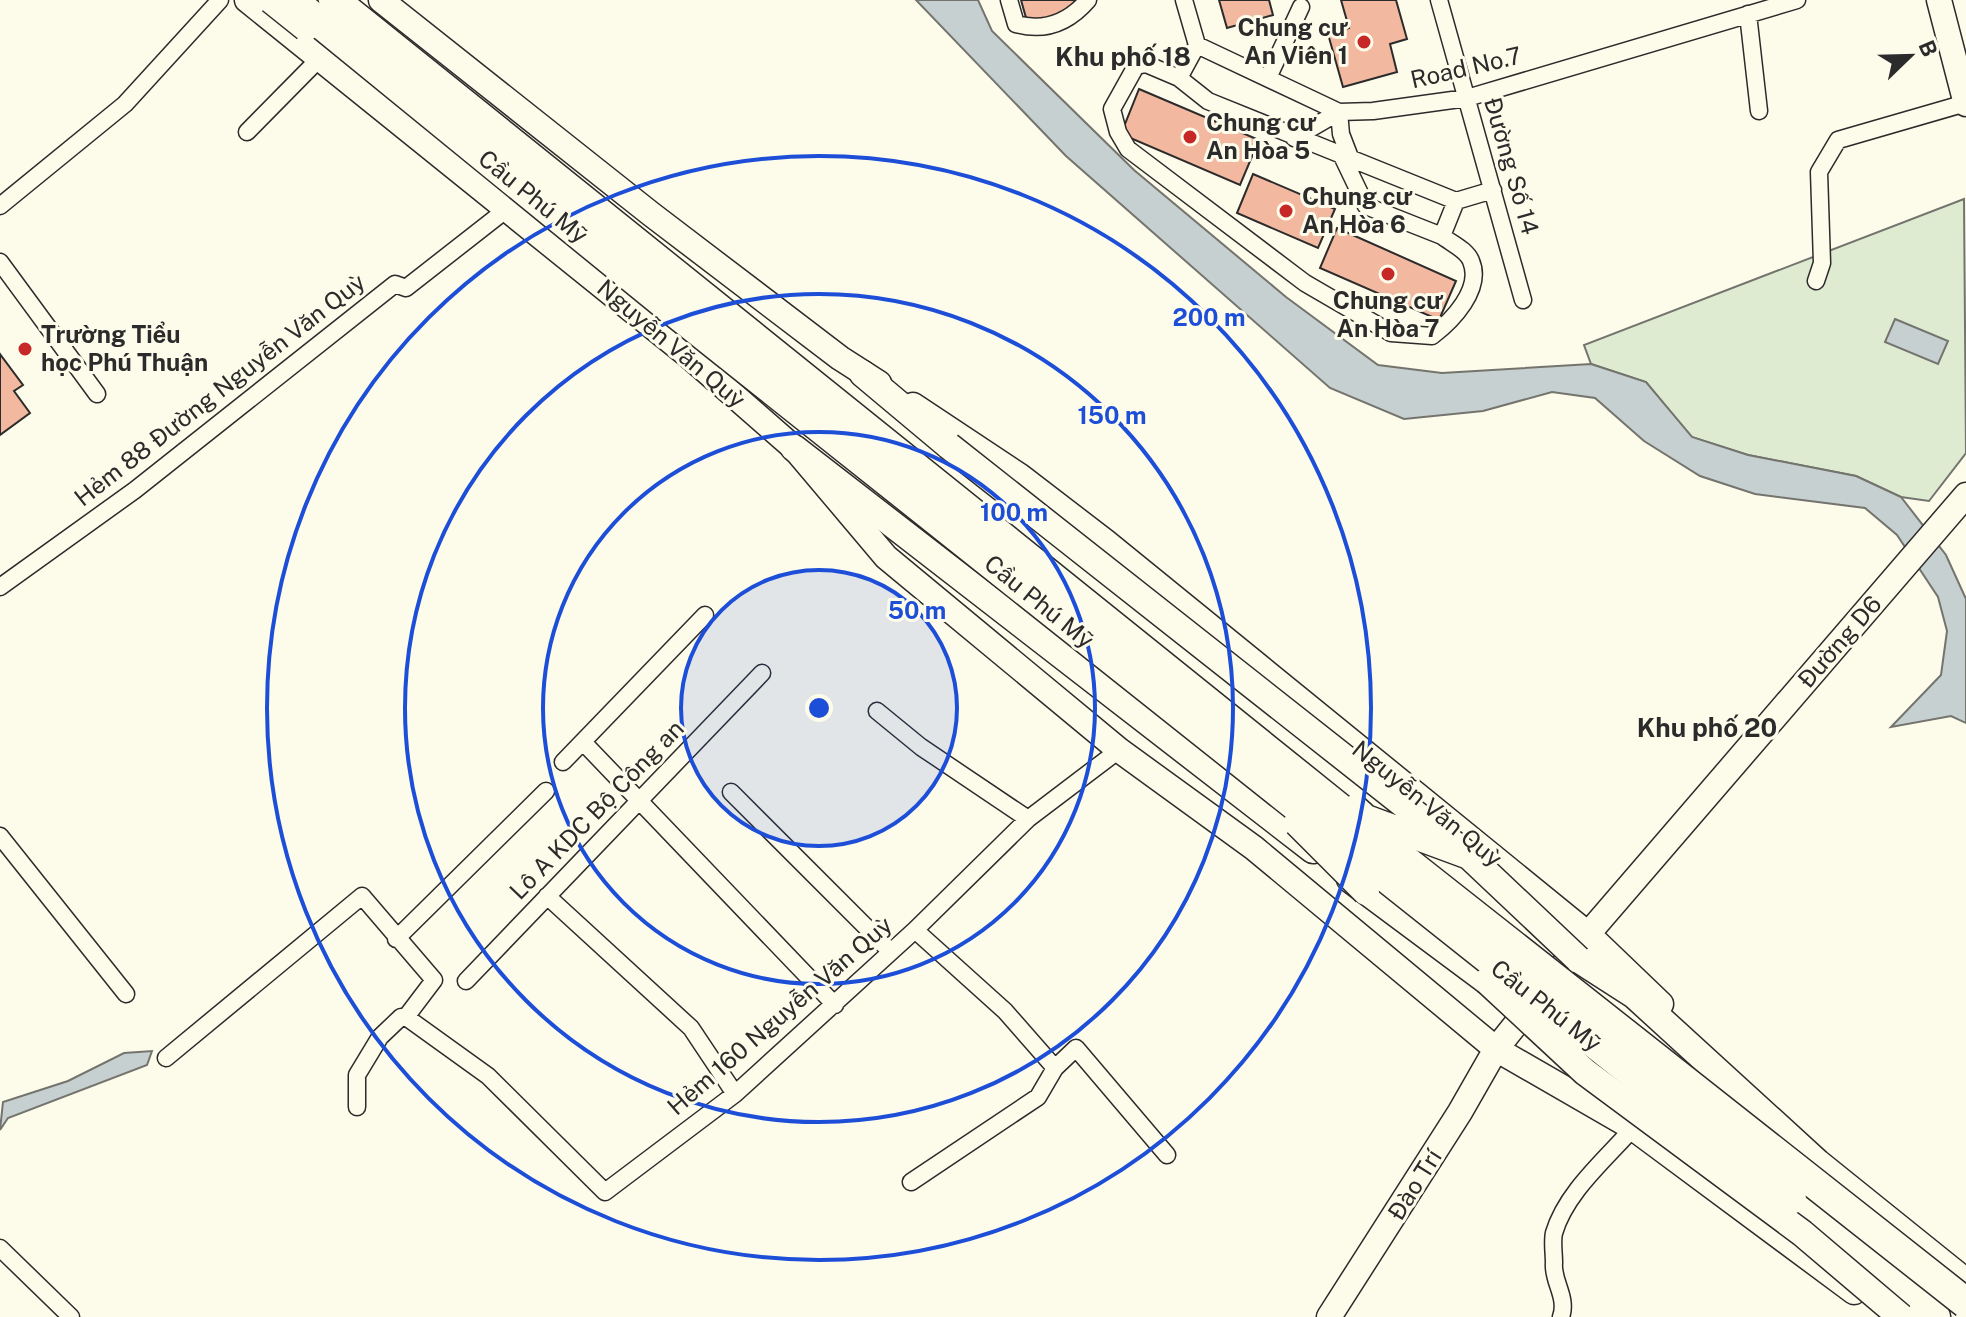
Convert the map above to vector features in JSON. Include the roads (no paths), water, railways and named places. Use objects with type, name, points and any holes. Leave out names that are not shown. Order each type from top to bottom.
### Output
[{"type":"highway","name":"Cầu Phú Mỹ","points":[[292,0],[716,345],[1799,1188],[1966,1303]]},
{"type":"highway","name":"Cầu Phú Mỹ","points":[[334,0],[1360,825],[1799,1188],[1935,1317]]},
{"type":"main road","name":"Cầu Phú Mỹ","points":[[271,0],[1038,619],[1255,788],[1315,838],[1366,892]]},
{"type":"main road","name":"Cầu Phú Mỹ","points":[[348,0],[1045,564],[1366,818],[1469,856]]},
{"type":"main road","name":"Nguyễn Văn Quỳ","points":[[863,374],[949,446]]},
{"type":"main road","name":"Cầu Phú Mỹ","points":[[949,446],[1469,856],[1578,959],[1799,1188]]},
{"type":"main road","name":"Nguyễn Văn Quỳ","points":[[794,448],[887,517]]},
{"type":"main road","name":"Cầu Phú Mỹ","points":[[887,517],[1366,892],[1487,981],[1799,1188]]},
{"type":"main road","name":"Cầu Phú Mỹ","points":[[1578,959],[1634,995],[1818,1163],[1966,1282]]},
{"type":"main road","name":"Cầu Phú Mỹ","points":[[1487,981],[1585,1072],[1802,1233],[1901,1317]]},
{"type":"street","points":[[0,206],[125,104],[220,0]]},
{"type":"street","name":"Nguyễn Văn Quỳ","points":[[247,0],[318,60],[418,135],[794,448],[886,557],[1119,750],[1254,848],[1496,1049],[1633,1128],[1884,1317]]},
{"type":"street","name":"Nguyễn Văn Quỳ","points":[[381,0],[651,214],[863,374],[1020,476],[1588,934],[1769,1110],[1966,1265]]},
{"type":"street","points":[[1009,0],[1016,24],[1034,29],[1073,18],[1088,0]]},
{"type":"street","points":[[1179,78],[1197,45],[1184,0]]},
{"type":"street","name":"Đường Số 14","points":[[1439,0],[1523,300]]},
{"type":"street","name":"Road No.7","points":[[1197,45],[1339,112],[1373,111],[1467,98],[1751,8],[1797,0]]},
{"type":"street","points":[[1816,281],[1822,263],[1819,172],[1838,140],[1966,104],[1939,0]]},
{"type":"street","points":[[1268,78],[1301,7]]},
{"type":"street","points":[[1751,8],[1759,111]]},
{"type":"street","points":[[247,132],[318,60]]},
{"type":"street","points":[[1294,138],[1339,112],[1347,158],[1366,206],[1442,236],[1471,260],[1474,276],[1452,321],[1432,336],[1391,333],[1305,283],[1187,190],[1128,149],[1118,132],[1112,109],[1136,66],[1146,64],[1179,78],[1208,101],[1294,138],[1347,158],[1456,201],[1493,190]]},
{"type":"street","points":[[1442,236],[1456,201]]},
{"type":"street","name":"Hẻm 88 Đường Nguyễn Văn Quỳ","points":[[0,587],[135,490],[395,284],[406,288],[507,209]]},
{"type":"street","points":[[598,283],[651,214]]},
{"type":"street","points":[[0,262],[97,394]]},
{"type":"street","name":"Đường D6","points":[[1496,1049],[1588,934],[1966,495]]},
{"type":"street","points":[[563,762],[705,615]]},
{"type":"street","name":"Lô A KDC Bộ Công an","points":[[466,981],[762,673]]},
{"type":"street","points":[[877,711],[921,747],[1028,819]]},
{"type":"street","points":[[583,742],[835,1005]]},
{"type":"street","name":"Hẻm 160 Nguyễn Văn Quỳ","points":[[406,1017],[488,1076],[605,1192],[735,1094],[915,930],[1028,819],[1119,750]]},
{"type":"street","points":[[396,939],[546,791]]},
{"type":"street","points":[[731,792],[890,951]]},
{"type":"street","points":[[0,836],[126,994]]},
{"type":"street","points":[[166,1058],[362,896],[434,980],[406,1017],[401,1017],[380,1037],[357,1075],[357,1107]]},
{"type":"street","points":[[547,896],[691,1028],[735,1094]]},
{"type":"street","points":[[915,930],[1005,1011],[1055,1068]]},
{"type":"street","points":[[911,1182],[1038,1097],[1055,1068],[1076,1048],[1167,1155]]},
{"type":"street","name":"Đào Trí","points":[[1329,1317],[1460,1112],[1496,1049]]},
{"type":"street","points":[[1561,1317],[1563,1298],[1553,1264],[1557,1253],[1553,1242],[1555,1231],[1566,1206],[1633,1128]]},
{"type":"street","points":[[0,1248],[71,1317]]},
{"type":"place","name":"Chung cư An Viên 1","points":[[1364,42]]},
{"type":"place","name":"Chung cư An Hòa 5","points":[[1190,137]]},
{"type":"place","name":"Chung cư An Hòa 6","points":[[1286,211]]},
{"type":"place","name":"Chung cư An Hòa 7","points":[[1388,274]]},
{"type":"place","name":"Trường Tiểu học Phú Thuận","points":[[25,349]]},
{"type":"district","name":"Khu phố 18","points":[[1123,57]]},
{"type":"district","name":"Khu phố 20","points":[[1707,728]]}]
